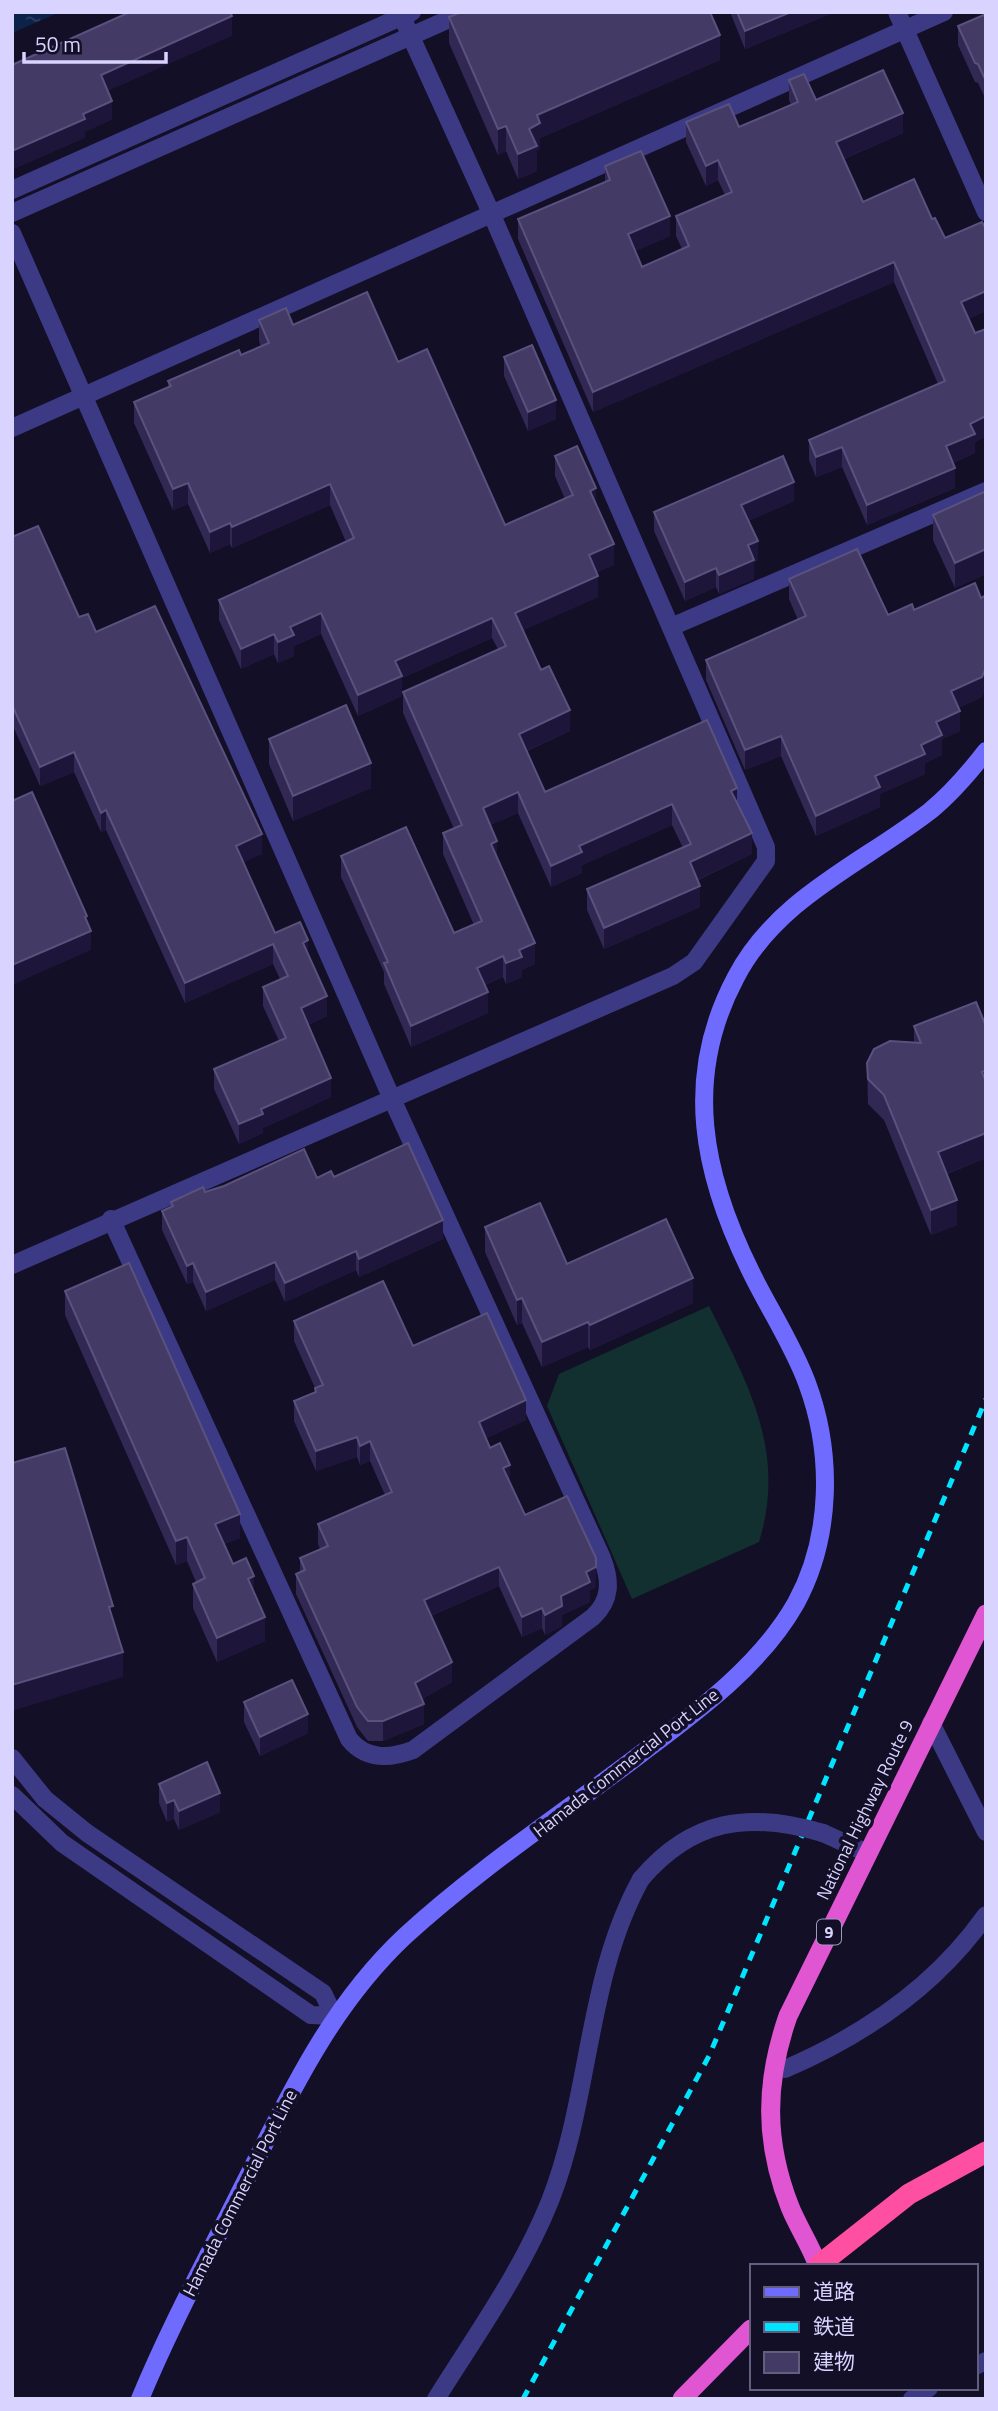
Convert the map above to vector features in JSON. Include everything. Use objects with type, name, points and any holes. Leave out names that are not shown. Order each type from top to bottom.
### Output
[{"type":"highway","name":"National Highway Route 9","points":[[817,2264],[790,2207],[774,2157],[769,2109],[774,2056],[788,2016],[986,1614]]},
{"type":"highway","points":[[821,2264],[909,2194],[986,2152]]},
{"type":"highway","points":[[682,2399],[750,2330]]},
{"type":"main road","name":"Hamada Commercial Port Line","points":[[141,2399],[163,2343],[302,2070],[334,2016],[364,1977],[408,1934],[690,1718],[757,1656],[795,1604],[818,1550],[825,1499],[823,1440],[807,1382],[747,1265],[719,1198],[704,1138],[706,1072],[716,1024],[737,974],[773,926],[816,887],[930,810],[965,778],[986,751]]},
{"type":"street","points":[[12,213],[465,12]]},
{"type":"street","points":[[897,12],[986,212]]},
{"type":"street","points":[[12,428],[944,12]]},
{"type":"street","points":[[12,190],[407,15],[411,36],[492,215],[766,847],[763,866],[694,962],[673,976],[111,1219],[12,1265]]},
{"type":"street","points":[[12,233],[392,1098],[601,1558],[608,1587],[602,1608],[413,1750],[377,1757],[356,1748],[349,1739],[111,1219]]},
{"type":"street","points":[[671,627],[986,491]]},
{"type":"street","points":[[931,1723],[986,1832]]},
{"type":"street","points":[[12,1795],[62,1843],[311,2015],[334,2016],[323,1993],[86,1833],[45,1798],[13,1759]]},
{"type":"street","points":[[436,2399],[515,2272],[550,2200],[567,2143],[617,1927],[641,1879],[677,1844],[716,1826],[764,1823],[823,1833],[867,1853]]},
{"type":"street","points":[[785,2069],[820,2054],[916,1992],[952,1960],[986,1915]]},
{"type":"green space","points":[[709,1306],[749,1391],[766,1448],[766,1509],[759,1542],[632,1599],[547,1406],[559,1374]]},
{"type":"water","points":[[12,12],[60,12],[12,33]]},
{"type":"building","points":[[130,12],[230,12],[232,16],[101,75],[112,101],[83,114],[85,119],[12,151],[12,65]]},
{"type":"building","points":[[461,12],[710,12],[720,35],[537,115],[540,123],[529,129],[537,146],[518,154],[506,126],[498,129],[449,17]]},
{"type":"building","points":[[737,12],[791,12],[745,31]]},
{"type":"building","points":[[986,14],[986,81],[958,26]]},
{"type":"building","points":[[883,70],[903,113],[836,142],[863,202],[914,179],[932,219],[935,218],[945,238],[982,222],[986,229],[986,291],[961,302],[975,333],[986,329],[986,416],[970,424],[975,434],[946,446],[955,468],[867,505],[842,447],[816,457],[809,440],[945,381],[894,262],[593,392],[518,219],[610,180],[605,166],[641,151],[670,216],[628,234],[642,267],[689,246],[676,216],[732,192],[718,160],[706,166],[686,122],[729,104],[739,127],[798,102],[789,80],[804,74],[816,100]]},
{"type":"building","points":[[367,292],[398,362],[427,349],[505,525],[573,495],[555,456],[577,446],[596,488],[590,491],[614,544],[589,555],[598,576],[515,613],[541,670],[549,666],[570,710],[519,734],[545,792],[707,720],[737,788],[731,791],[752,833],[690,862],[700,886],[604,928],[587,889],[691,844],[672,804],[579,846],[582,852],[551,866],[518,792],[483,808],[497,841],[491,844],[535,943],[519,950],[522,957],[506,963],[503,956],[477,968],[488,992],[411,1026],[384,963],[388,962],[341,856],[406,827],[454,933],[482,921],[443,833],[462,825],[403,692],[506,646],[492,618],[395,661],[402,676],[358,695],[321,613],[290,627],[294,635],[278,642],[274,634],[241,649],[219,600],[354,538],[330,484],[232,527],[230,523],[210,532],[188,483],[173,489],[134,402],[171,386],[168,381],[239,350],[241,355],[269,343],[259,320],[286,308],[293,325]]},
{"type":"building","points":[[532,345],[556,400],[528,412],[504,357]]},
{"type":"building","points":[[783,456],[794,482],[741,505],[758,541],[748,545],[754,560],[719,575],[716,568],[685,582],[654,512]]},
{"type":"building","points":[[986,491],[986,549],[955,563],[933,515]]},
{"type":"building","points":[[38,526],[79,617],[88,614],[96,632],[155,606],[262,834],[236,846],[275,933],[300,922],[308,940],[303,943],[327,996],[301,1008],[331,1078],[261,1109],[263,1114],[239,1124],[214,1069],[286,1038],[263,987],[288,976],[273,944],[185,983],[106,810],[101,813],[74,752],[40,767],[12,705],[12,537]]},
{"type":"building","points":[[857,549],[888,615],[912,604],[914,610],[975,583],[981,598],[986,595],[986,667],[982,677],[951,691],[960,711],[936,722],[942,735],[921,745],[925,754],[875,776],[880,787],[816,816],[781,736],[745,750],[706,660],[806,616],[789,579]]},
{"type":"building","points":[[346,705],[371,763],[293,796],[269,739]]},
{"type":"building","points":[[32,792],[87,916],[85,917],[91,931],[12,965],[12,801]]},
{"type":"building","points":[[976,1002],[986,1026],[986,1070],[982,1072],[986,1082],[986,1133],[938,1152],[957,1200],[931,1210],[884,1095],[868,1079],[867,1063],[874,1049],[890,1041],[921,1043],[914,1026]]},
{"type":"building","points":[[408,1143],[443,1220],[359,1259],[356,1251],[285,1283],[275,1262],[206,1292],[193,1263],[187,1266],[162,1211],[173,1206],[171,1202],[203,1187],[205,1192],[224,1186],[304,1149],[317,1178],[331,1171],[334,1177]]},
{"type":"building","points":[[540,1203],[567,1264],[666,1219],[693,1278],[590,1325],[588,1322],[542,1342],[522,1298],[517,1300],[485,1227]]},
{"type":"building","points":[[129,1263],[240,1514],[215,1524],[233,1564],[246,1558],[254,1576],[248,1579],[265,1617],[217,1638],[193,1584],[205,1578],[187,1537],[176,1541],[65,1291]]},
{"type":"building","points":[[383,1281],[413,1346],[487,1313],[526,1400],[479,1422],[490,1448],[500,1443],[510,1465],[503,1468],[525,1515],[567,1496],[596,1558],[596,1567],[586,1572],[590,1582],[561,1596],[562,1606],[545,1615],[542,1608],[522,1617],[499,1567],[424,1600],[452,1662],[415,1683],[424,1704],[383,1721],[368,1721],[357,1707],[296,1574],[305,1570],[300,1558],[328,1546],[318,1524],[392,1492],[370,1441],[360,1446],[357,1437],[316,1451],[294,1401],[316,1392],[315,1388],[323,1385],[294,1321]]},
{"type":"building","points":[[65,1448],[113,1606],[109,1607],[123,1652],[12,1685],[12,1463]]},
{"type":"building","points":[[292,1680],[308,1714],[260,1737],[244,1702]]},
{"type":"building","points":[[207,1762],[220,1793],[179,1811],[174,1800],[167,1803],[159,1784]]},
{"type":"railway","points":[[523,2399],[709,2056],[986,1399]]}]
